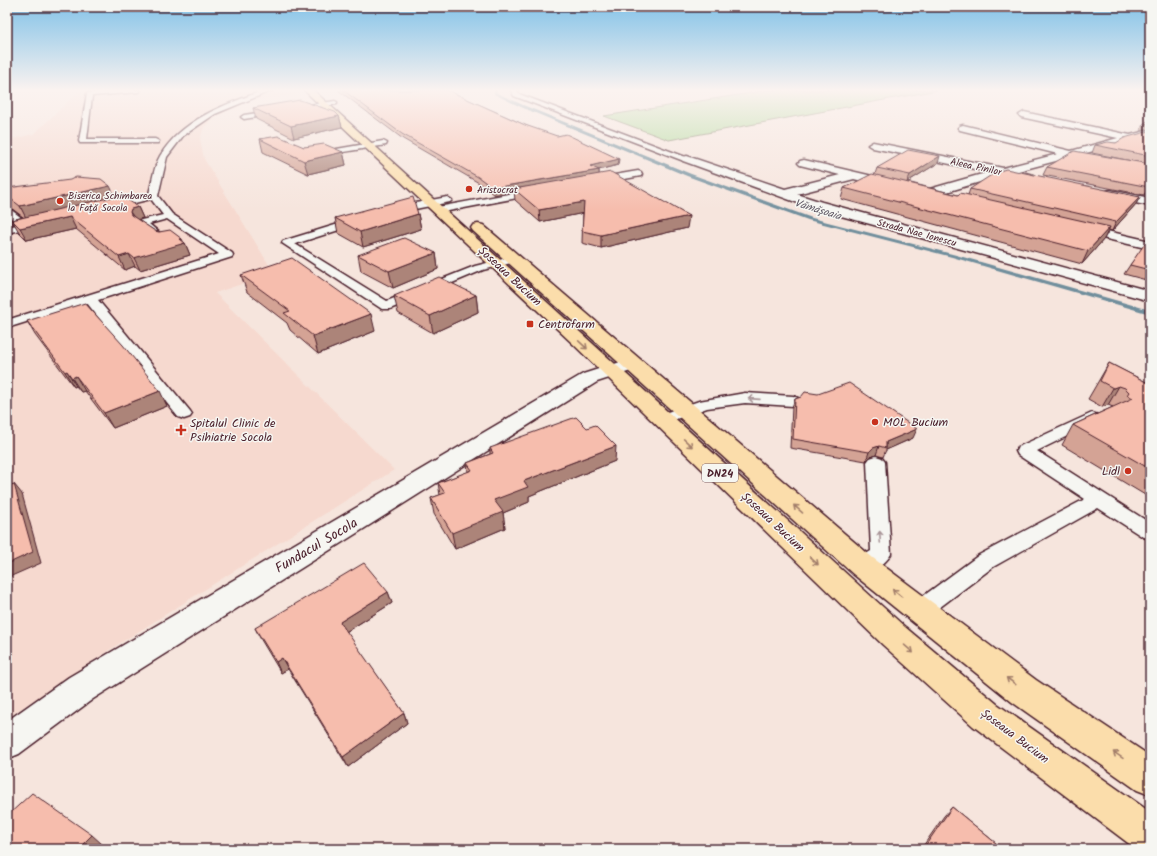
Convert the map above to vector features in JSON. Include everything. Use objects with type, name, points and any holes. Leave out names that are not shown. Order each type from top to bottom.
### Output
[{"type":"main road","name":"Șoseaua Bucium","points":[[360,130],[623,368],[685,410],[863,566],[919,611],[1024,691],[1150,777]]},
{"type":"main road","name":"Șoseaua Bucium","points":[[623,368],[662,419],[894,636],[985,715],[1150,835]]},
{"type":"street","points":[[971,130],[1092,158]]},
{"type":"street","points":[[1094,130],[1150,141]]},
{"type":"street","points":[[930,193],[1150,132]]},
{"type":"street","name":"Aleea Pinilor","points":[[873,145],[1041,180]]},
{"type":"street","name":"Strada Nae Ionescu","points":[[687,159],[818,205],[1150,296]]},
{"type":"street","points":[[804,163],[953,198]]},
{"type":"street","points":[[785,193],[853,175]]},
{"type":"street","points":[[1096,191],[1150,202]]},
{"type":"street","points":[[1066,225],[1150,245]]},
{"type":"street","name":"Fundacul Socola","points":[[7,742],[81,688],[590,378],[623,368]]},
{"type":"lane","points":[[84,130],[83,141],[155,141]]},
{"type":"lane","points":[[153,196],[163,157],[180,134],[186,130]]},
{"type":"lane","points":[[609,130],[687,159]]},
{"type":"lane","points":[[308,156],[376,144]]},
{"type":"lane","points":[[584,183],[638,174]]},
{"type":"lane","points":[[382,214],[546,190]]},
{"type":"lane","points":[[104,208],[153,196]]},
{"type":"lane","points":[[7,324],[228,255],[169,216],[153,196]]},
{"type":"lane","points":[[7,212],[25,226]]},
{"type":"lane","points":[[164,240],[140,223],[169,216]]},
{"type":"lane","points":[[367,218],[287,243],[386,306],[479,268],[505,261]]},
{"type":"lane","points":[[7,230],[46,221]]},
{"type":"lane","points":[[179,236],[194,232]]},
{"type":"lane","points":[[90,298],[184,414]]},
{"type":"lane","points":[[662,419],[704,404],[745,398],[793,401]]},
{"type":"lane","points":[[1107,411],[1024,451],[1150,532]]},
{"type":"lane","points":[[863,566],[881,554],[876,462]]},
{"type":"lane","points":[[919,611],[952,585],[986,562],[1100,499]]},
{"type":"shaded area","name":"Spitalul Clinic de Psihiatrie Socola","points":[[38,130],[203,130],[200,139],[204,159],[274,273],[215,293],[394,470],[111,649],[7,718],[7,140],[34,134]]},
{"type":"green space","points":[[642,130],[723,130],[669,140]]},
{"type":"building","points":[[397,130],[539,130],[557,136],[566,134],[619,159],[590,166],[599,170],[493,188],[478,177]]},
{"type":"building","points":[[1150,131],[1150,156],[1095,145],[1108,142],[1116,143],[1124,138]]},
{"type":"building","points":[[278,136],[304,147],[324,144],[343,152],[304,161],[260,139]]},
{"type":"building","points":[[908,150],[940,156],[910,175],[877,168]]},
{"type":"building","points":[[1074,151],[1150,164],[1150,185],[1149,187],[1047,167]]},
{"type":"building","points":[[1006,169],[1140,197],[1116,222],[970,189],[996,172]]},
{"type":"building","points":[[611,172],[689,216],[601,235],[582,231],[584,202],[539,210],[514,189]]},
{"type":"building","points":[[872,174],[958,195],[960,193],[1110,227],[1088,251],[844,188]]},
{"type":"building","points":[[76,177],[101,179],[110,186],[20,206],[7,196],[7,188],[70,180]]},
{"type":"building","points":[[121,195],[138,207],[131,209],[131,215],[155,231],[159,232],[170,230],[185,243],[134,258],[129,254],[119,257],[70,217],[20,228],[12,220]]},
{"type":"building","points":[[413,197],[418,214],[360,232],[335,218]]},
{"type":"building","points":[[404,238],[436,253],[389,271],[358,255]]},
{"type":"building","points":[[1148,239],[1150,240],[1150,270],[1130,265]]},
{"type":"building","points":[[292,258],[371,314],[313,336],[284,313],[290,311],[241,275]]},
{"type":"building","points":[[439,277],[476,295],[430,316],[394,296]]},
{"type":"building","points":[[85,303],[123,345],[160,391],[104,413],[76,376],[72,378],[67,371],[65,372],[27,321]]},
{"type":"building","points":[[1109,363],[1150,384],[1150,469],[1073,425],[1133,398],[1127,395],[1129,392],[1125,388],[1119,386],[1113,388],[1100,381]]},
{"type":"building","points":[[849,383],[917,429],[886,442],[886,448],[879,446],[873,448],[869,452],[793,439],[795,399],[801,397],[805,392],[818,394]]},
{"type":"building","points":[[576,417],[587,428],[595,425],[616,446],[524,481],[528,487],[494,500],[503,512],[452,533],[431,498],[445,493],[438,483],[472,470],[467,463],[493,453],[490,448]]},
{"type":"building","points":[[14,484],[33,552],[7,564],[7,486]]},
{"type":"building","points":[[364,563],[388,592],[340,622],[404,713],[343,757],[282,658],[276,662],[255,628]]},
{"type":"building","points":[[32,793],[92,835],[78,849],[7,849],[7,816]]},
{"type":"building","points":[[952,807],[1003,849],[923,849]]},
{"type":"waterway","name":"Vămășoaia","points":[[580,130],[689,175],[810,219],[954,256],[1150,312]]},
{"type":"place","name":"Aristocrat","points":[[469,189]]},
{"type":"place","name":"Biserica Schimbarea la Față Socola","points":[[60,201]]},
{"type":"place","name":"Centrofarm","points":[[530,324]]},
{"type":"place","name":"MOL Bucium","points":[[875,422]]},
{"type":"place","name":"Spitalul Clinic de Psihiatrie Socola","points":[[181,430]]},
{"type":"place","name":"Lidl","points":[[1128,471]]}]
